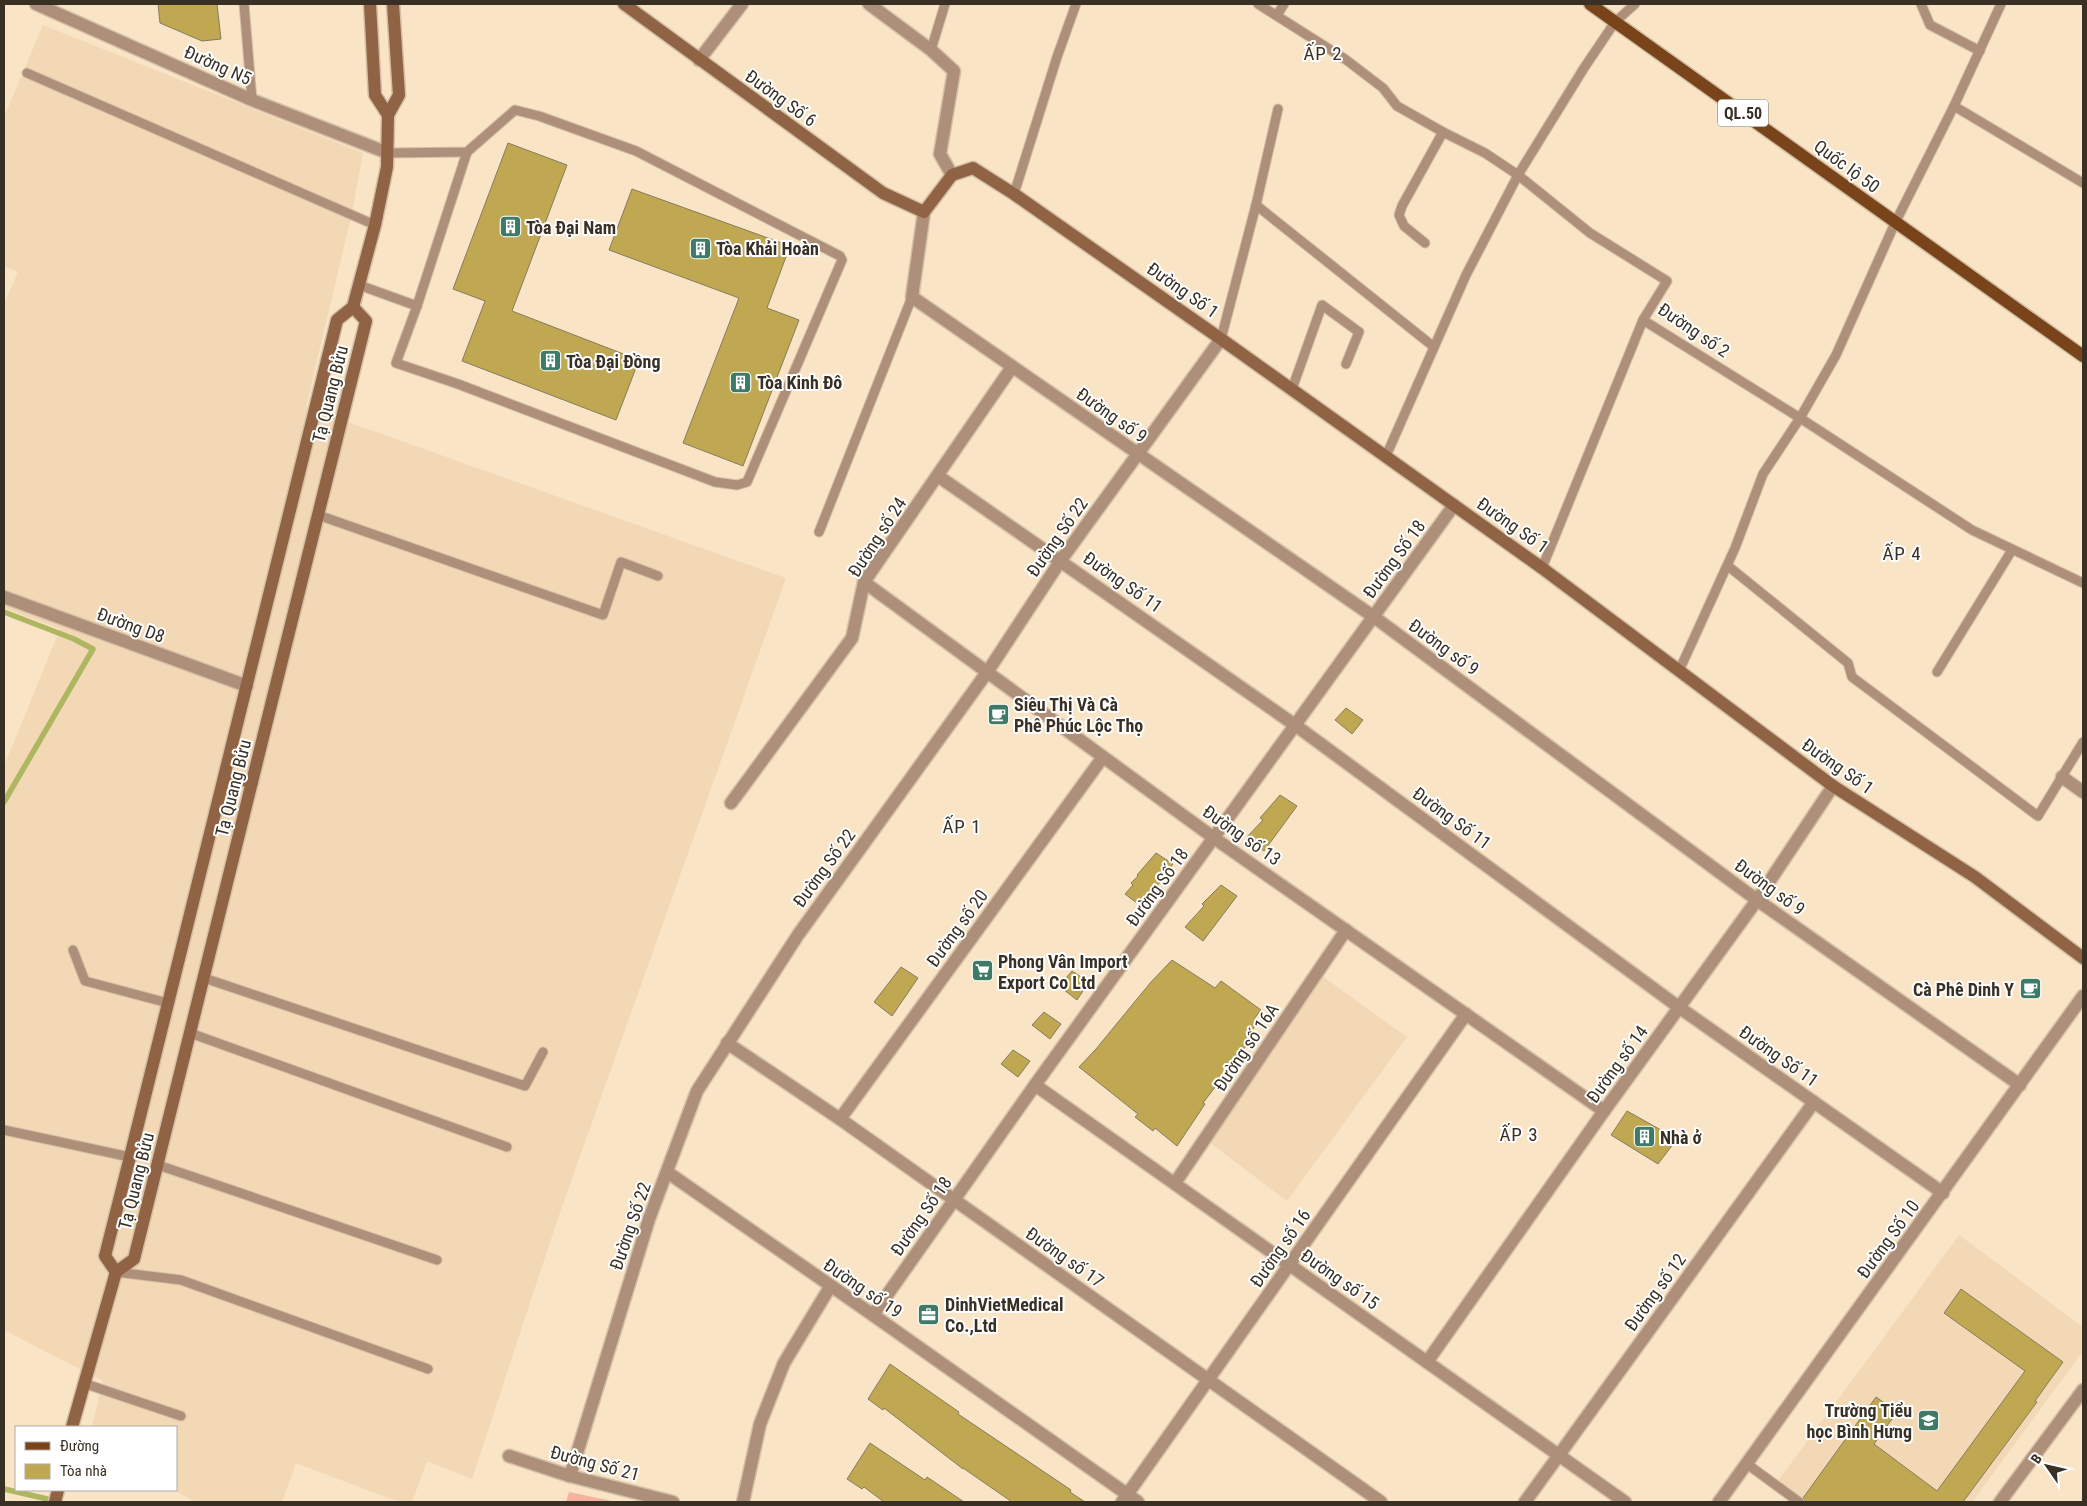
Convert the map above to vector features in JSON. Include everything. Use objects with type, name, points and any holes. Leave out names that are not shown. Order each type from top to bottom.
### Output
[{"type":"main road","name":"Quốc lộ 50","points":[[1590,4],[2083,356]]},
{"type":"street","name":"Đường N5","points":[[36,4],[252,100],[388,153]]},
{"type":"street","points":[[370,4],[375,95],[388,115]]},
{"type":"street","name":"Tạ Quang Bửu","points":[[353,307],[366,321],[134,1260],[116,1272],[105,1256],[338,320],[353,307],[375,225],[388,153],[388,115],[399,95],[393,4]]},
{"type":"street","name":"Đường Số 6","points":[[624,4],[883,192],[924,212]]},
{"type":"street","points":[[699,60],[742,4]]},
{"type":"street","points":[[870,4],[931,50],[954,71],[940,154],[952,175],[924,212],[912,297]]},
{"type":"street","name":"Đường Số 1","points":[[952,175],[974,168],[1014,194],[1542,568],[1833,786],[1976,877],[2083,958]]},
{"type":"street","name":"Đường số 9","points":[[912,297],[1374,617],[1757,900],[2020,1085]]},
{"type":"street","name":"Đường Số 22","points":[[570,1476],[646,1229],[697,1092],[798,935],[988,671],[1061,560],[1221,339]]},
{"type":"street","name":"Đường số 24","points":[[731,803],[852,638],[864,582],[1012,367]]},
{"type":"street","name":"Đường Số 11","points":[[938,476],[1296,725],[1680,1008],[1943,1193]]},
{"type":"street","name":"Đường Số 18","points":[[873,1315],[1035,1085],[1454,505]]},
{"type":"street","name":"Đường số 13","points":[[864,582],[1214,838],[1604,1111]]},
{"type":"street","name":"Đường D8","points":[[4,597],[247,686]]},
{"type":"street","name":"Đường số 20","points":[[840,1119],[1104,757]]},
{"type":"street","points":[[224,776],[252,782]]},
{"type":"street","points":[[2062,777],[2083,792]]},
{"type":"street","name":"Đường số 14","points":[[1427,1362],[1604,1111],[1757,900],[1833,786]]},
{"type":"street","name":"Đường số 16A","points":[[1174,1183],[1346,930]]},
{"type":"street","name":"Đường Số 10","points":[[1719,1502],[2083,996]]},
{"type":"street","name":"Đường số 16","points":[[1129,1500],[1209,1380],[1466,1014]]},
{"type":"street","name":"Đường số 17","points":[[727,1043],[840,1119],[1381,1502]]},
{"type":"street","name":"Đường số 15","points":[[1035,1085],[1625,1502]]},
{"type":"street","name":"Đường số 12","points":[[1525,1502],[1814,1102]]},
{"type":"street","name":"Đường số 19","points":[[667,1172],[830,1287],[873,1315],[1129,1500]]},
{"type":"street","points":[[72,1426],[116,1272]]},
{"type":"street","points":[[743,1502],[760,1424],[784,1363],[830,1287]]},
{"type":"street","points":[[2000,1502],[2083,1390]]},
{"type":"street","name":"Đường Số 21","points":[[509,1456],[570,1476],[674,1502]]},
{"type":"lane","points":[[244,4],[252,100]]},
{"type":"lane","points":[[931,50],[945,4]]},
{"type":"lane","points":[[1014,194],[1057,57],[1076,4]]},
{"type":"lane","name":"Đường số 2","points":[[1258,4],[1360,71],[1383,88],[1397,106],[1485,153],[1518,175],[1590,233],[1667,282],[1643,320],[1800,418],[1972,530],[2083,583]]},
{"type":"lane","points":[[1277,15],[1284,4]]},
{"type":"lane","points":[[1386,456],[1466,275],[1518,175],[1584,68],[1615,22],[1635,4]]},
{"type":"lane","points":[[1921,4],[1930,25],[1980,50]]},
{"type":"lane","points":[[1679,671],[1728,566],[1764,474],[1800,418],[1836,355],[1895,223],[1954,106],[2001,4]]},
{"type":"lane","points":[[27,73],[375,225]]},
{"type":"lane","points":[[1954,106],[2083,183]]},
{"type":"lane","points":[[1221,339],[1256,205],[1278,109]]},
{"type":"lane","points":[[515,110],[539,116],[636,151],[840,256],[842,260],[747,482],[737,485],[715,482],[458,384],[396,363],[417,306],[467,152],[515,110]]},
{"type":"lane","points":[[1425,243],[1404,226],[1399,215],[1443,132]]},
{"type":"lane","points":[[388,153],[467,152]]},
{"type":"lane","points":[[1256,205],[1434,347]]},
{"type":"lane","points":[[358,285],[417,306]]},
{"type":"lane","points":[[818,532],[912,297]]},
{"type":"lane","points":[[1292,390],[1322,305],[1359,332],[1346,364]]},
{"type":"lane","points":[[1542,568],[1643,320]]},
{"type":"lane","points":[[318,515],[603,614],[621,562],[658,576]]},
{"type":"lane","points":[[1937,672],[2012,550]]},
{"type":"lane","points":[[1728,566],[1848,664],[1852,677],[2038,816],[2083,742]]},
{"type":"lane","points":[[74,950],[86,980],[168,1004]]},
{"type":"lane","points":[[204,978],[525,1086],[544,1052]]},
{"type":"lane","points":[[190,1033],[507,1146]]},
{"type":"lane","points":[[4,1130],[130,1157]]},
{"type":"lane","points":[[158,1165],[437,1260]]},
{"type":"lane","points":[[116,1272],[181,1280],[428,1369]]},
{"type":"lane","points":[[83,1383],[181,1416]]},
{"type":"lane","points":[[1747,1464],[1799,1502]]},
{"type":"shaded area","points":[[43,25],[363,153],[352,213],[306,407],[786,578],[557,1221],[472,1479],[427,1461],[412,1502],[399,1502],[296,1463],[282,1502],[196,1502],[175,1491],[178,1491],[178,1426],[92,1426],[103,1381],[4,1330],[4,766],[60,629],[4,608],[4,304],[18,272],[4,266],[4,117]]},
{"type":"shaded area","points":[[1322,976],[1407,1037],[1287,1201],[1209,1142]]},
{"type":"shaded area","name":"Trường Tiểu học Bình Hưng","points":[[1959,1235],[2083,1327],[2083,1351],[1972,1502],[1789,1502],[1772,1489]]},
{"type":"shaded area","points":[[569,1492],[617,1502],[566,1502]]},
{"type":"building","points":[[158,4],[217,4],[221,39],[202,41],[160,23]]},
{"type":"building","points":[[508,143],[567,165],[512,311],[639,360],[616,420],[462,361],[485,301],[453,289]]},
{"type":"building","points":[[632,189],[790,246],[767,308],[799,320],[743,466],[683,443],[739,298],[609,250]]},
{"type":"building","points":[[1346,708],[1363,720],[1352,734],[1335,720]]},
{"type":"building","points":[[1280,795],[1297,806],[1264,851],[1247,837],[1263,820],[1260,818]]},
{"type":"building","points":[[1156,853],[1173,864],[1142,907],[1125,894],[1133,885],[1131,883],[1137,875]]},
{"type":"building","points":[[1221,885],[1237,896],[1203,941],[1185,927],[1204,906],[1202,904]]},
{"type":"building","points":[[1172,960],[1215,988],[1221,981],[1261,1010],[1254,1019],[1258,1022],[1245,1040],[1249,1042],[1203,1103],[1205,1104],[1177,1146],[1155,1128],[1153,1131],[1135,1117],[1138,1114],[1079,1067]]},
{"type":"building","points":[[901,967],[918,978],[892,1016],[874,1002]]},
{"type":"building","points":[[1072,971],[1089,982],[1077,1000],[1059,986]]},
{"type":"building","points":[[1044,1012],[1061,1024],[1050,1039],[1032,1025]]},
{"type":"building","points":[[1013,1050],[1030,1061],[1018,1077],[1001,1064]]},
{"type":"building","name":"Nhà ở","points":[[1627,1111],[1677,1139],[1658,1164],[1611,1135]]},
{"type":"building","points":[[1961,1289],[2063,1362],[2035,1401],[2037,1402],[1963,1502],[1805,1502],[1803,1498],[1876,1397],[1897,1412],[1874,1444],[1937,1491],[2025,1371],[1944,1313]]},
{"type":"building","points":[[890,1364],[959,1412],[958,1414],[1071,1490],[1070,1492],[1085,1502],[1012,1502],[963,1469],[884,1408],[883,1410],[868,1399]]},
{"type":"building","points":[[870,1443],[925,1480],[927,1477],[964,1502],[884,1502],[864,1487],[862,1489],[847,1479]]},
{"type":"waterway","points":[[4,612],[74,639],[93,649],[4,802]]},
{"type":"waterway","points":[[4,1489],[56,1501]]},
{"type":"place","name":"Tòa Đại Nam","points":[[510,227]]},
{"type":"place","name":"Tòa Khải Hoàn","points":[[700,248]]},
{"type":"place","name":"Tòa Đại Đồng","points":[[550,361]]},
{"type":"place","name":"Tòa Kinh Đô","points":[[741,382]]},
{"type":"place","name":"Siêu Thị Và Cà Phê Phúc Lộc Thọ","points":[[998,714]]},
{"type":"place","name":"Phong Vân Import Export Co Ltd","points":[[982,971]]},
{"type":"place","name":"Cà Phê Dinh Y","points":[[2030,989]]},
{"type":"place","name":"Nhà ở","points":[[1644,1137]]},
{"type":"place","name":"DinhVietMedical Co.,Ltd","points":[[929,1314]]},
{"type":"place","name":"Trường Tiểu học Bình Hưng","points":[[1928,1420]]},
{"type":"district","name":"ẤP 2","points":[[1323,53]]},
{"type":"district","name":"ẤP 4","points":[[1902,553]]},
{"type":"district","name":"ẤP 1","points":[[962,826]]},
{"type":"district","name":"ẤP 3","points":[[1519,1134]]}]
